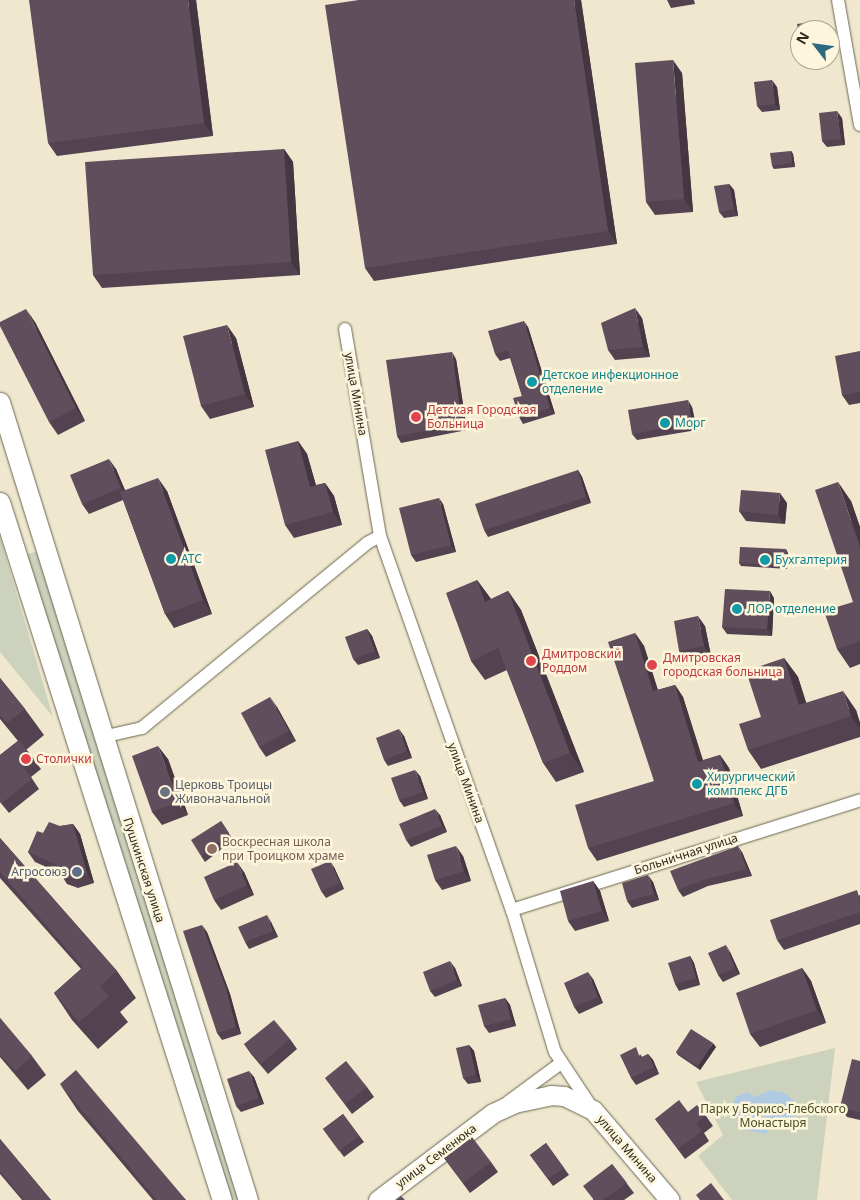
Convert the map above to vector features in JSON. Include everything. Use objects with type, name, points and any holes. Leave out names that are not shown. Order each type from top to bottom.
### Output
[{"type":"main road","name":"Пушкинская улица","points":[[0,402],[102,737],[248,1200]]},
{"type":"main road","name":"Пушкинская улица","points":[[0,502],[222,1200]]},
{"type":"main road","points":[[15,548],[42,540]]},
{"type":"main road","name":"улица Семенюка","points":[[378,1200],[493,1113],[514,1103],[551,1096],[564,1096],[593,1110]]},
{"type":"main road","name":"улица Минина","points":[[593,1110],[670,1200]]},
{"type":"street","points":[[838,0],[860,126]]},
{"type":"street","name":"улица Минина","points":[[345,329],[380,536],[512,910],[537,1000],[561,1063],[593,1110]]},
{"type":"street","points":[[102,737],[142,728],[367,543],[380,536]]},
{"type":"street","name":"Больничная улица","points":[[512,910],[860,800]]},
{"type":"street","name":"улица Семенюка","points":[[493,1113],[561,1063]]},
{"type":"green space","points":[[0,537],[53,717],[0,652]]},
{"type":"green space","points":[[39,551],[241,1200],[227,1200],[26,554]]},
{"type":"green space","name":"Парк у Борисо-Глебского Монастыря","points":[[835,1048],[817,1200],[732,1200],[698,1156],[723,1135],[696,1082]]},
{"type":"water","points":[[770,1090],[783,1092],[795,1101],[795,1122],[767,1127],[767,1134],[740,1129],[735,1110],[732,1110],[735,1097],[747,1092],[755,1097]]},
{"type":"building","points":[[29,0],[188,0],[204,123],[48,143]]},
{"type":"building","points":[[359,0],[574,0],[608,231],[365,268],[325,5]]},
{"type":"building","points":[[673,60],[684,199],[646,202],[635,63]]},
{"type":"building","points":[[772,80],[775,104],[757,106],[754,82]]},
{"type":"building","points":[[837,111],[841,139],[822,141],[819,113]]},
{"type":"building","points":[[284,149],[291,262],[93,275],[85,162]]},
{"type":"building","points":[[791,151],[792,163],[772,166],[770,153]]},
{"type":"building","points":[[729,184],[734,209],[719,212],[714,186]]},
{"type":"building","points":[[635,308],[643,347],[608,350],[601,323]]},
{"type":"building","points":[[26,309],[76,408],[49,422],[0,326],[0,322]]},
{"type":"building","name":"Детское инфекционное отделение","points":[[524,321],[550,408],[519,417],[513,398],[522,396],[508,350],[495,354],[488,331]]},
{"type":"building","points":[[227,325],[245,394],[201,406],[183,336]]},
{"type":"building","points":[[860,351],[860,392],[842,395],[835,356]]},
{"type":"building","points":[[452,352],[462,424],[397,436],[386,360]]},
{"type":"building","name":"Морг","points":[[688,400],[692,423],[632,434],[628,410]]},
{"type":"building","points":[[298,441],[310,487],[325,483],[333,512],[285,525],[265,450]]},
{"type":"building","points":[[109,459],[121,488],[82,504],[70,475]]},
{"type":"building","points":[[578,470],[586,497],[484,530],[475,504]]},
{"type":"building","name":"АТС","points":[[158,478],[203,600],[165,614],[120,492]]},
{"type":"building","points":[[838,482],[860,547],[860,641],[837,649],[824,611],[853,602],[815,490]]},
{"type":"building","points":[[741,490],[780,493],[778,515],[739,511]]},
{"type":"building","points":[[439,498],[451,545],[411,555],[399,508]]},
{"type":"building","name":"Бухгалтерия","points":[[740,547],[786,549],[785,566],[739,563]]},
{"type":"building","points":[[477,580],[485,602],[508,591],[570,753],[543,763],[498,648],[471,661],[446,593]]},
{"type":"building","points":[[725,589],[770,591],[767,629],[722,627]]},
{"type":"building","points":[[698,616],[704,646],[679,651],[674,621]]},
{"type":"building","points":[[367,629],[375,651],[353,659],[345,637]]},
{"type":"building","name":"Хирургический комплекс ДГБ","points":[[635,633],[653,691],[675,685],[698,762],[720,755],[734,803],[588,848],[575,805],[654,781],[608,642]]},
{"type":"building","points":[[784,658],[799,705],[843,691],[851,716],[748,750],[739,724],[761,717],[746,671]]},
{"type":"building","points":[[0,678],[25,709],[7,723],[0,715]]},
{"type":"building","points":[[270,697],[289,731],[259,747],[241,713]]},
{"type":"building","points":[[399,729],[407,751],[384,760],[376,738]]},
{"type":"building","points":[[19,740],[34,759],[23,767],[32,779],[2,803],[0,800],[0,755]]},
{"type":"building","name":"Церковь Троицы Живоначальной","points":[[158,746],[179,802],[152,812],[132,756]]},
{"type":"building","points":[[415,770],[423,792],[399,800],[391,778]]},
{"type":"building","points":[[435,809],[442,826],[406,840],[399,824]]},
{"type":"building","points":[[221,821],[229,833],[201,856],[191,840]]},
{"type":"building","points":[[49,822],[60,826],[73,824],[87,873],[71,878],[60,874],[57,865],[28,852],[37,831],[43,833]]},
{"type":"building","points":[[0,838],[117,971],[100,986],[109,996],[79,1022],[54,993],[83,967],[0,872]]},
{"type":"building","points":[[456,846],[464,871],[435,880],[427,855]]},
{"type":"building","points":[[738,846],[747,869],[703,880],[678,890],[670,871]]},
{"type":"building","points":[[330,861],[340,883],[321,891],[311,869]]},
{"type":"building","points":[[237,862],[247,885],[214,900],[204,877]]},
{"type":"building","points":[[648,875],[654,894],[627,901],[622,883]]},
{"type":"building","points":[[593,881],[602,911],[568,921],[560,891]]},
{"type":"building","points":[[857,890],[860,900],[860,912],[777,940],[770,920]]},
{"type":"building","points":[[267,915],[273,931],[245,942],[238,927]]},
{"type":"building","points":[[202,925],[226,988],[236,1027],[217,1033],[183,931]]},
{"type":"building","points":[[726,945],[735,968],[718,975],[708,953]]},
{"type":"building","points":[[690,956],[696,978],[675,984],[668,963]]},
{"type":"building","points":[[450,961],[457,980],[430,991],[423,972]]},
{"type":"building","points":[[802,968],[817,1010],[750,1034],[736,993]]},
{"type":"building","points":[[588,972],[598,997],[574,1007],[564,983]]},
{"type":"building","points":[[505,998],[511,1019],[484,1026],[478,1005]]},
{"type":"building","points":[[0,1018],[32,1056],[15,1071],[0,1054]]},
{"type":"building","points":[[274,1020],[290,1039],[261,1064],[244,1044]]},
{"type":"building","points":[[691,1029],[713,1043],[698,1066],[676,1052]]},
{"type":"building","points":[[469,1045],[476,1075],[463,1078],[456,1048]]},
{"type":"building","points":[[636,1047],[640,1058],[648,1054],[654,1067],[631,1078],[620,1055]]},
{"type":"building","points":[[852,1059],[860,1061],[860,1112],[840,1107]]},
{"type":"building","points":[[346,1061],[367,1087],[345,1104],[325,1078]]},
{"type":"building","points":[[76,1070],[186,1200],[157,1200],[60,1084]]},
{"type":"building","points":[[249,1071],[259,1098],[236,1106],[227,1079]]},
{"type":"building","points":[[679,1100],[688,1112],[697,1105],[706,1116],[696,1123],[702,1131],[678,1149],[655,1119]]},
{"type":"building","points":[[343,1114],[359,1136],[339,1151],[323,1129]]},
{"type":"building","points":[[472,1137],[491,1162],[463,1183],[444,1158]]},
{"type":"building","points":[[0,1139],[51,1200],[24,1200],[0,1171]]},
{"type":"building","points":[[546,1143],[564,1168],[548,1179],[530,1155]]},
{"type":"building","points":[[612,1164],[627,1183],[603,1200],[594,1200],[583,1186]]},
{"type":"building","points":[[711,1183],[724,1200],[700,1200],[696,1195]]},
{"type":"building","points":[[401,1196],[405,1200],[396,1200]]},
{"type":"place","name":"Детское инфекционное отделение","points":[[532,382]]},
{"type":"place","name":"Детская Городская Больница","points":[[416,417]]},
{"type":"place","name":"Морг","points":[[665,423]]},
{"type":"place","name":"АТС","points":[[171,559]]},
{"type":"place","name":"Бухгалтерия","points":[[765,560]]},
{"type":"place","name":"ЛОР отделение","points":[[737,609]]},
{"type":"place","name":"Дмитровский Роддом","points":[[531,661]]},
{"type":"place","name":"Дмитровская городская больница","points":[[652,665]]},
{"type":"place","name":"Столички","points":[[26,759]]},
{"type":"place","name":"Хирургический комплекс ДГБ","points":[[697,784]]},
{"type":"place","name":"Церковь Троицы Живоначальной","points":[[165,792]]},
{"type":"place","name":"Воскресная школа при Троицком храме","points":[[212,849]]},
{"type":"place","name":"Агросоюз","points":[[77,872]]}]
